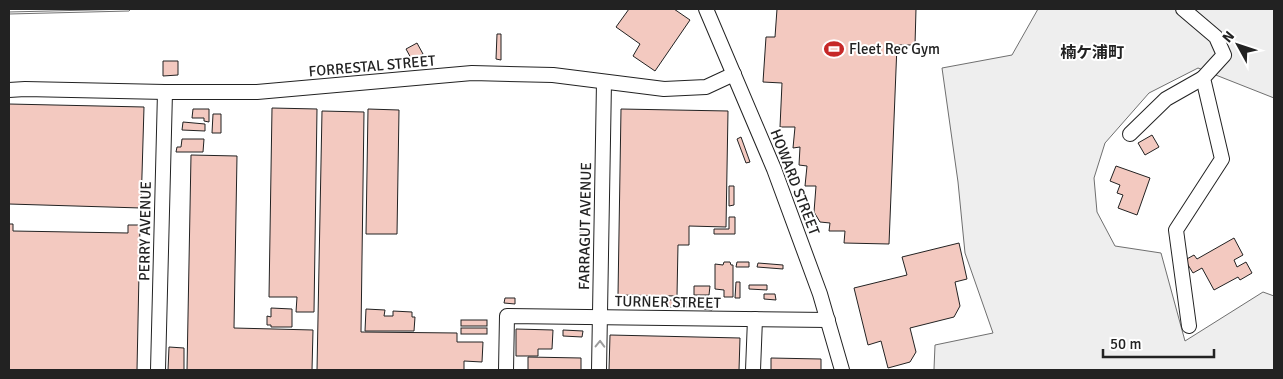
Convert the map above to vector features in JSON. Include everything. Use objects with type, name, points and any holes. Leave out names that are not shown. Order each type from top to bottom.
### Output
[{"type":"street","name":"HOWARD STREET","points":[[706,9],[774,169],[820,294],[842,370]]},
{"type":"street","points":[[1130,134],[1166,99],[1203,78],[1224,55],[1216,37],[1184,9]]},
{"type":"street","name":"FORRESTAL STREET","points":[[9,90],[25,88],[165,92],[257,92],[472,74],[553,75],[664,89],[706,86],[734,74]]},
{"type":"street","points":[[1189,326],[1176,230],[1222,159],[1203,78]]},
{"type":"street","name":"FARRAGUT AVENUE","points":[[600,370],[604,82]]},
{"type":"street","name":"PERRY AVENUE","points":[[158,370],[165,92]]},
{"type":"street","name":"TURNER STREET","points":[[506,370],[507,316],[828,320]]},
{"type":"street","points":[[753,370],[756,319]]},
{"type":"shaded area","points":[[1038,9],[1274,9],[1274,98],[1198,68],[1149,93],[1105,143],[1094,178],[1097,212],[1115,246],[1161,253],[1185,341],[1263,292],[1274,296],[1274,370],[933,370],[935,345],[993,333],[965,253],[958,182],[942,68],[1012,55]]},
{"type":"pier","points":[[131,9],[129,11],[9,14],[9,12]]},
{"type":"building","points":[[629,9],[674,9],[690,20],[655,71],[633,56],[640,44],[616,27]]},
{"type":"building","points":[[777,9],[916,9],[915,45],[897,45],[889,244],[844,243],[845,231],[829,231],[830,223],[820,222],[814,212],[816,186],[805,186],[807,166],[799,165],[800,147],[793,148],[795,127],[780,127],[782,83],[763,82],[766,37],[775,37]]},
{"type":"building","points":[[497,34],[501,34],[501,60],[496,59]]},
{"type":"building","points":[[417,43],[423,54],[412,60],[406,49]]},
{"type":"building","points":[[163,61],[178,61],[178,75],[163,76]]},
{"type":"building","points":[[9,104],[144,107],[141,208],[9,204]]},
{"type":"building","points":[[272,108],[317,109],[314,312],[296,312],[297,297],[269,297]]},
{"type":"building","points":[[193,109],[209,109],[209,122],[204,121],[204,118],[192,118]]},
{"type":"building","points":[[368,109],[399,110],[397,234],[366,234]]},
{"type":"building","points":[[621,109],[728,111],[726,227],[689,226],[689,245],[678,245],[677,296],[618,295]]},
{"type":"building","points":[[322,111],[364,112],[361,332],[457,333],[457,342],[483,342],[482,362],[464,361],[464,370],[317,370]]},
{"type":"building","points":[[213,114],[221,114],[221,133],[212,133]]},
{"type":"building","points":[[183,122],[205,124],[205,131],[182,130]]},
{"type":"building","points":[[1152,135],[1159,147],[1145,155],[1138,143]]},
{"type":"building","points":[[741,137],[750,162],[746,163],[737,139]]},
{"type":"building","points":[[182,139],[204,139],[203,152],[176,152],[177,147],[181,147]]},
{"type":"building","points":[[191,155],[237,156],[234,328],[313,330],[312,370],[187,370]]},
{"type":"building","points":[[1116,166],[1150,178],[1137,215],[1118,208],[1123,195],[1117,193],[1120,185],[1110,181]]},
{"type":"building","points":[[729,186],[734,186],[734,205],[729,206]]},
{"type":"building","points":[[729,217],[735,217],[735,234],[714,234],[714,229],[729,229]]},
{"type":"building","points":[[9,224],[13,224],[13,231],[128,233],[128,225],[140,225],[137,370],[9,370]]},
{"type":"building","points":[[587,231],[587,246],[580,245],[580,232]]},
{"type":"building","points":[[1234,238],[1243,255],[1234,260],[1237,267],[1246,262],[1252,273],[1240,280],[1238,277],[1214,290],[1202,268],[1193,273],[1185,260],[1194,255],[1197,259]]},
{"type":"building","points":[[959,243],[967,279],[955,282],[960,306],[954,317],[910,328],[916,352],[910,362],[888,368],[881,341],[868,345],[854,288],[907,275],[902,257]]},
{"type":"building","points":[[724,262],[730,262],[733,265],[733,297],[724,297],[724,290],[715,289],[715,264],[723,265]]},
{"type":"building","points":[[737,262],[749,262],[749,267],[736,267]]},
{"type":"building","points":[[758,263],[783,265],[783,269],[757,267]]},
{"type":"building","points":[[736,282],[740,282],[740,298],[735,298]]},
{"type":"building","points":[[749,285],[767,285],[767,290],[749,289]]},
{"type":"building","points":[[694,286],[710,286],[709,295],[694,295]]},
{"type":"building","points":[[764,294],[775,294],[776,300],[764,299]]},
{"type":"building","points":[[505,298],[515,298],[515,304],[504,303]]},
{"type":"building","points":[[668,300],[684,300],[683,307],[667,307]]},
{"type":"building","points":[[686,301],[698,302],[698,307],[686,307]]},
{"type":"building","points":[[705,301],[713,301],[712,310],[704,309]]},
{"type":"building","points":[[271,308],[292,309],[292,327],[271,327],[271,325],[267,325],[267,316],[271,317]]},
{"type":"building","points":[[366,309],[385,310],[384,316],[393,316],[393,311],[412,312],[412,317],[415,317],[414,331],[365,331]]},
{"type":"building","points":[[461,320],[487,320],[487,326],[461,326]]},
{"type":"building","points":[[461,328],[487,328],[487,334],[461,334]]},
{"type":"building","points":[[516,329],[553,330],[552,349],[538,349],[538,356],[516,356]]},
{"type":"building","points":[[563,330],[583,331],[582,337],[563,336]]},
{"type":"building","points":[[610,335],[740,338],[739,370],[609,370]]},
{"type":"building","points":[[169,347],[184,348],[184,370],[168,370]]},
{"type":"building","points":[[528,357],[581,358],[581,370],[528,370]]},
{"type":"building","points":[[771,358],[821,359],[821,370],[771,370]]},
{"type":"place","name":"Fleet Rec Gym","points":[[834,49]]},
{"type":"district","name":"楠ケ浦町","points":[[1092,52]]}]
